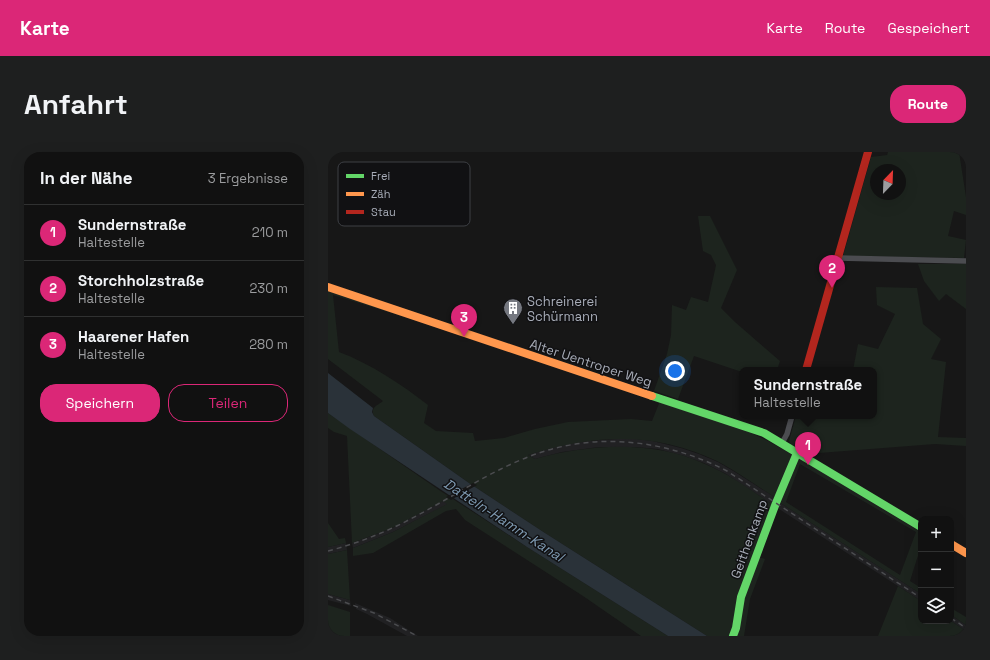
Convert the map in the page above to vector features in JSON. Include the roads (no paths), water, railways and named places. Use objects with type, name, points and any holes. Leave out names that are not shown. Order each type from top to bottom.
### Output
[{"type":"street","points":[[807,367],[868,152]]},
{"type":"street","points":[[838,258],[966,261]]},
{"type":"street","name":"Alter Uentroper Weg","points":[[328,287],[768,435],[918,525]]},
{"type":"street","points":[[782,444],[787,434],[791,419]]},
{"type":"street","name":"Geithenkamp","points":[[733,636],[736,628],[741,597],[776,503],[797,453]]},
{"type":"street","points":[[954,546],[966,553]]},
{"type":"water","name":"Datteln-Hamm-Kanal","points":[[328,373],[373,408],[372,412],[374,416],[469,483],[707,636],[668,636],[527,547],[350,429],[328,413]]},
{"type":"railway","points":[[328,551],[374,536],[407,521],[486,477],[528,457],[553,449],[578,444],[629,442],[679,452],[703,460],[727,471],[918,596]]},
{"type":"railway","points":[[328,596],[374,613],[417,636]]},
{"type":"railway","points":[[954,620],[966,628]]},
{"type":"place","name":"Storchholzstraße","points":[[832,288]]},
{"type":"place","name":"Schreinerei Schürmann","points":[[513,325]]},
{"type":"place","name":"Haarener Hafen","points":[[464,337]]},
{"type":"place","name":"Sundernstraße","points":[[808,465]]}]
